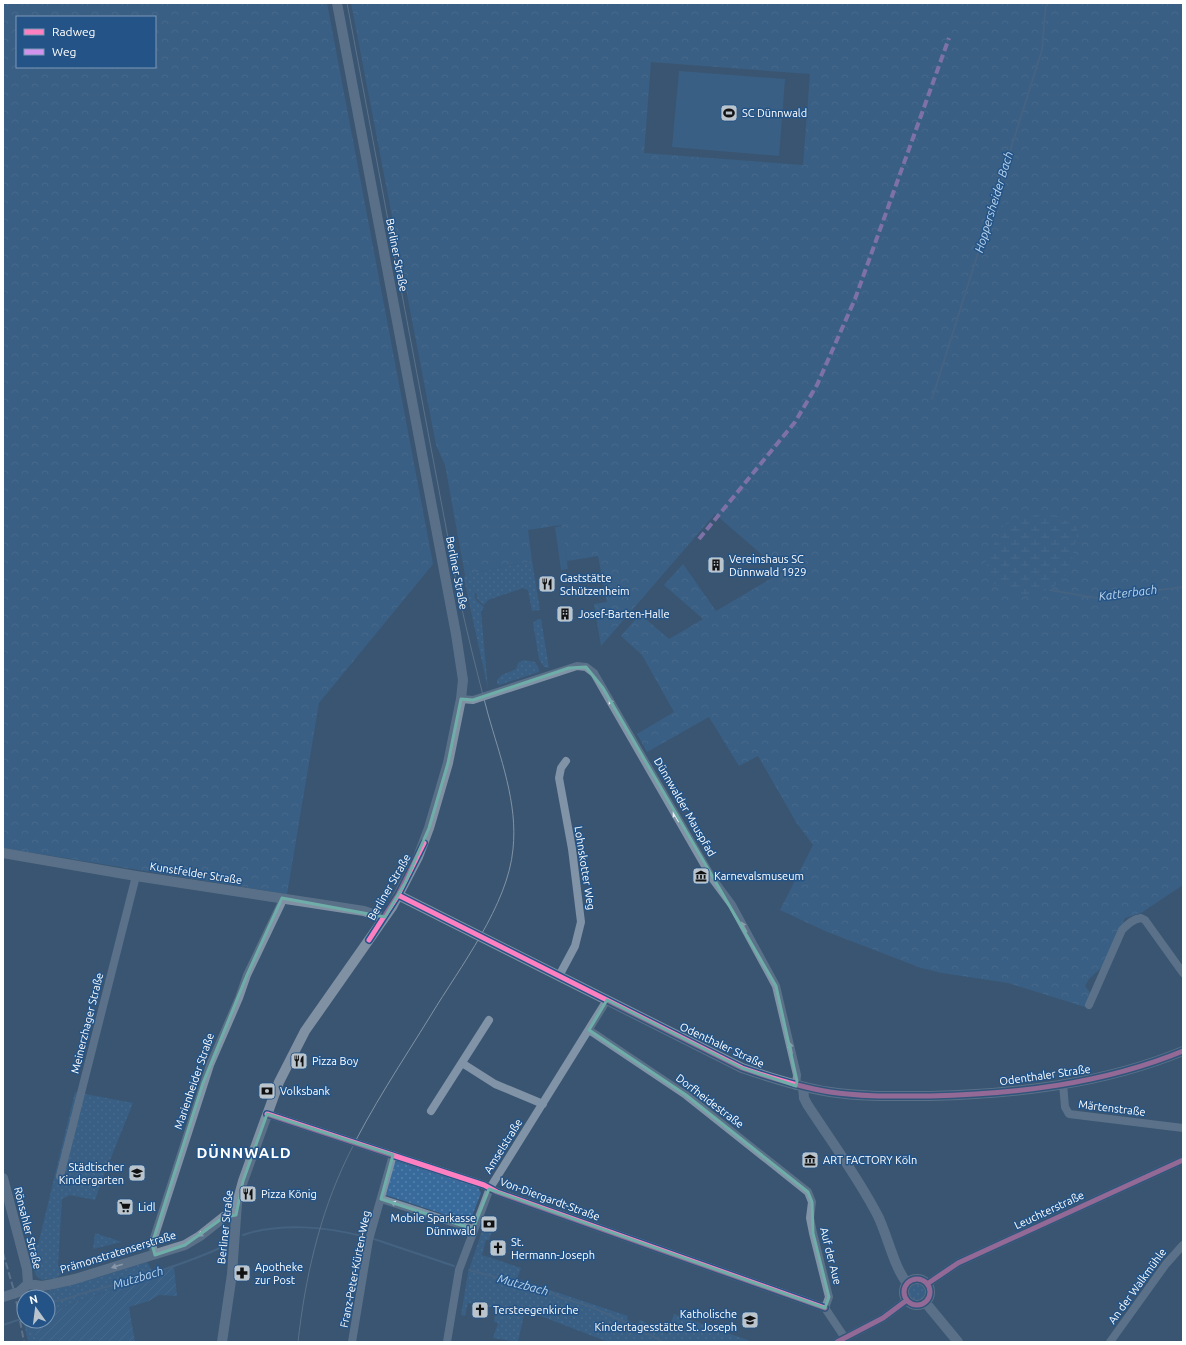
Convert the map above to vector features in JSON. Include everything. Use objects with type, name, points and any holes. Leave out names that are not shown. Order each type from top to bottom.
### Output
[{"type":"main road","name":"Berliner Straße","points":[[222,1342],[232,1274],[236,1215],[243,1181],[267,1114],[283,1072],[303,1035],[384,918],[418,857],[431,822],[448,763],[461,700],[463,680],[458,640],[337,3]]},
{"type":"main road","name":"Kunstfelder Straße","points":[[3,853],[136,876],[370,912],[384,918]]},
{"type":"main road","name":"Odenthaler Straße","points":[[398,895],[742,1068],[800,1086],[851,1095],[891,1097],[984,1093],[1063,1084],[1135,1067],[1183,1052]]},
{"type":"main road","name":"Dünnwalder Mauspfad","points":[[800,1086],[804,1098],[875,1212],[891,1248],[899,1271],[907,1283]]},
{"type":"main road","name":"Rönsahler Straße","points":[[3,1178],[27,1269],[28,1284]]},
{"type":"main road","name":"Prämonstratenserstraße","points":[[28,1284],[42,1286],[53,1284],[155,1255],[185,1245],[200,1236],[224,1217],[236,1215]]},
{"type":"main road","points":[[919,1279],[927,1284],[930,1295],[925,1302],[917,1305],[907,1300],[904,1291],[907,1283],[919,1279]]},
{"type":"main road","points":[[3,1297],[19,1292],[28,1284]]},
{"type":"main road","points":[[925,1302],[958,1342]]},
{"type":"street","name":"Dünnwalder Mauspfad","points":[[461,700],[473,700],[577,666],[586,667],[594,673],[712,878],[732,905],[776,986],[800,1086]]},
{"type":"street","name":"Lohnskotter Weg","points":[[559,976],[575,946],[581,922],[572,850],[559,778],[561,768],[566,760]]},
{"type":"street","name":"Meinerzhager Straße","points":[[60,1176],[136,876]]},
{"type":"street","name":"Marienheider Straße","points":[[155,1255],[152,1244],[201,1090],[247,975],[282,904],[282,898]]},
{"type":"street","points":[[1089,1005],[1122,930],[1136,918],[1145,920],[1183,973]]},
{"type":"street","name":"Amselstraße","points":[[447,1342],[460,1267],[473,1229],[490,1188],[607,1000]]},
{"type":"street","points":[[431,1111],[489,1020]]},
{"type":"street","name":"Dorfheidestraße","points":[[589,1030],[686,1095],[808,1192],[811,1197]]},
{"type":"street","points":[[462,1063],[495,1084],[543,1104]]},
{"type":"street","name":"Märtenstraße","points":[[1063,1084],[1065,1107],[1069,1114],[1183,1128]]},
{"type":"street","name":"Von-Diergardt-Straße","points":[[267,1114],[490,1188],[497,1192],[825,1308]]},
{"type":"street","name":"Franz-Peter-Kürten-Weg","points":[[352,1342],[370,1238],[393,1155]]},
{"type":"street","name":"Leuchterstraße","points":[[927,1284],[958,1263],[1183,1160]]},
{"type":"street","name":"Auf der Aue","points":[[811,1197],[810,1218],[829,1297],[825,1308]]},
{"type":"street","points":[[381,1199],[473,1229]]},
{"type":"street","name":"An der Walkmühle","points":[[1110,1342],[1166,1264],[1183,1245]]},
{"type":"street","points":[[825,1308],[841,1340],[883,1318],[907,1300]]},
{"type":"highlighted area","points":[[586,667],[603,688],[776,986],[797,1081],[796,1086],[742,1068],[607,1000],[589,1030],[686,1095],[808,1192],[812,1202],[813,1233],[829,1297],[825,1308],[489,1189],[473,1229],[381,1199],[393,1155],[267,1114],[243,1181],[236,1215],[224,1217],[185,1245],[155,1255],[152,1244],[203,1083],[247,975],[282,898],[385,917],[405,883],[429,828],[448,763],[461,699],[473,700],[569,668]]},
{"type":"green space","points":[[3,3],[327,3],[433,564],[319,703],[287,894],[3,848]]},
{"type":"green space","points":[[351,3],[1183,3],[1183,885],[1141,913],[1125,918],[1101,968],[1089,979],[1085,986],[1091,994],[1085,1007],[1008,983],[942,973],[921,968],[825,931],[780,910],[813,845],[796,822],[758,756],[739,766],[709,717],[647,752],[637,734],[674,712],[642,655],[621,636],[640,614],[669,639],[703,619],[664,585],[683,564],[716,611],[782,572],[715,514],[601,646],[594,604],[607,602],[598,556],[567,561],[561,525],[528,530],[532,561],[465,575],[445,465],[436,445]],"holes":[[[651,62],[810,74],[803,165],[644,153]]]},
{"type":"green space","name":"SC Dünnwald","points":[[679,71],[785,79],[779,156],[672,147]]},
{"type":"green space","points":[[1047,512],[1078,527],[1070,571],[1050,590],[1020,597],[991,582],[986,561],[1004,524]]},
{"type":"green space","points":[[562,526],[568,569],[561,570],[555,527]]},
{"type":"green space","points":[[532,561],[540,610],[532,611],[528,590],[523,588],[488,600],[484,605],[477,599],[476,593],[474,593],[476,600],[484,607],[481,612],[488,689],[464,579],[465,575]]},
{"type":"green space","points":[[538,619],[541,619],[549,668],[544,667],[539,659],[533,623]]},
{"type":"green space","points":[[523,660],[535,662],[539,672],[499,685],[497,684],[497,680],[502,675],[516,669],[518,663]]},
{"type":"green space","points":[[75,1092],[133,1103],[95,1200],[70,1195],[62,1199],[58,1266],[65,1271],[57,1278],[42,1280],[36,1276],[28,1248],[38,1245]]},
{"type":"green space","points":[[396,1161],[478,1187],[481,1193],[470,1221],[467,1222],[386,1195]]},
{"type":"green space","points":[[484,1225],[493,1228],[489,1240],[486,1240],[482,1255],[521,1268],[517,1279],[628,1316],[627,1319],[637,1326],[640,1320],[667,1334],[674,1314],[753,1342],[608,1342],[525,1310],[518,1342],[493,1338],[498,1323],[494,1322],[496,1308],[468,1303],[465,1316],[461,1315],[468,1273]]},
{"type":"green space","points":[[95,1233],[122,1242],[93,1249]]},
{"type":"green space","points":[[147,1262],[154,1274],[56,1310],[56,1289],[55,1289]]},
{"type":"green space","points":[[174,1267],[177,1296],[159,1295],[149,1301],[129,1307],[135,1342],[37,1342],[33,1329],[56,1329],[56,1310]]},
{"type":"green space","points":[[917,1284],[924,1289],[925,1292],[920,1299],[917,1300],[910,1295],[909,1292],[914,1285]]},
{"type":"green space","points":[[25,1329],[33,1329],[37,1342],[28,1342]]},
{"type":"waterway","name":"Hoppersheider Bach","points":[[932,399],[1042,50],[1046,3]]},
{"type":"waterway","name":"Katterbach","points":[[1050,590],[1096,598],[1183,587]]},
{"type":"waterway","name":"Mutzbach","points":[[243,1235],[272,1228],[304,1227],[366,1237]]},
{"type":"waterway","name":"Mutzbach","points":[[374,1239],[454,1266]]},
{"type":"waterway","name":"Mutzbach","points":[[56,1301],[138,1278],[210,1253],[227,1245]]},
{"type":"waterway","name":"Mutzbach","points":[[469,1270],[551,1292],[559,1297],[589,1306],[634,1326],[663,1342]]},
{"type":"waterway","name":"Mutzbach","points":[[3,1325],[16,1321]]},
{"type":"tram line","points":[[298,1342],[309,1271],[321,1225],[337,1180],[356,1139],[376,1103],[481,935],[493,913],[509,870],[513,849],[514,832],[513,815],[507,780],[488,714],[458,591],[347,3]]},
{"type":"railway","points":[[3,1253],[15,1294],[24,1342]]},
{"type":"marked path","points":[[699,539],[795,422],[817,385],[855,299],[949,38]]},
{"type":"cycle path","points":[[369,940],[398,895],[424,843]]},
{"type":"cycle path","points":[[398,895],[742,1068],[807,1088],[855,1095],[880,1096],[962,1095],[1026,1090],[1122,1072],[1183,1051]]},
{"type":"cycle path","points":[[267,1114],[484,1185],[497,1192],[825,1308]]},
{"type":"cycle path","points":[[927,1284],[958,1263],[1183,1160]]},
{"type":"cycle path","points":[[917,1279],[926,1283],[930,1292],[926,1301],[917,1305],[908,1301],[904,1292],[908,1283],[917,1279]]},
{"type":"cycle path","points":[[837,1342],[883,1318],[907,1300]]},
{"type":"place","name":"SC Dünnwald","points":[[729,113]]},
{"type":"place","name":"Vereinshaus SC Dünnwald 1929","points":[[716,565]]},
{"type":"place","name":"Gaststätte Schützenheim","points":[[547,584]]},
{"type":"place","name":"Josef-Barten-Halle","points":[[565,614]]},
{"type":"place","name":"Karnevalsmuseum","points":[[701,876]]},
{"type":"place","name":"Pizza Boy","points":[[299,1061]]},
{"type":"place","name":"Volksbank","points":[[267,1091]]},
{"type":"place","name":"ART FACTORY Köln","points":[[810,1160]]},
{"type":"place","name":"Städtischer Kindergarten","points":[[137,1173]]},
{"type":"place","name":"Pizza König","points":[[248,1194]]},
{"type":"place","name":"Lidl","points":[[125,1207]]},
{"type":"place","name":"Mobile Sparkasse Dünnwald","points":[[489,1224]]},
{"type":"place","name":"St. Hermann-Joseph","points":[[498,1248]]},
{"type":"place","name":"Apotheke zur Post","points":[[242,1273]]},
{"type":"place","name":"Tersteegenkirche","points":[[480,1310]]},
{"type":"place","name":"Katholische Kindertagesstätte St. Joseph","points":[[750,1320]]},
{"type":"district","name":"DÜNNWALD","points":[[244,1153]]}]
